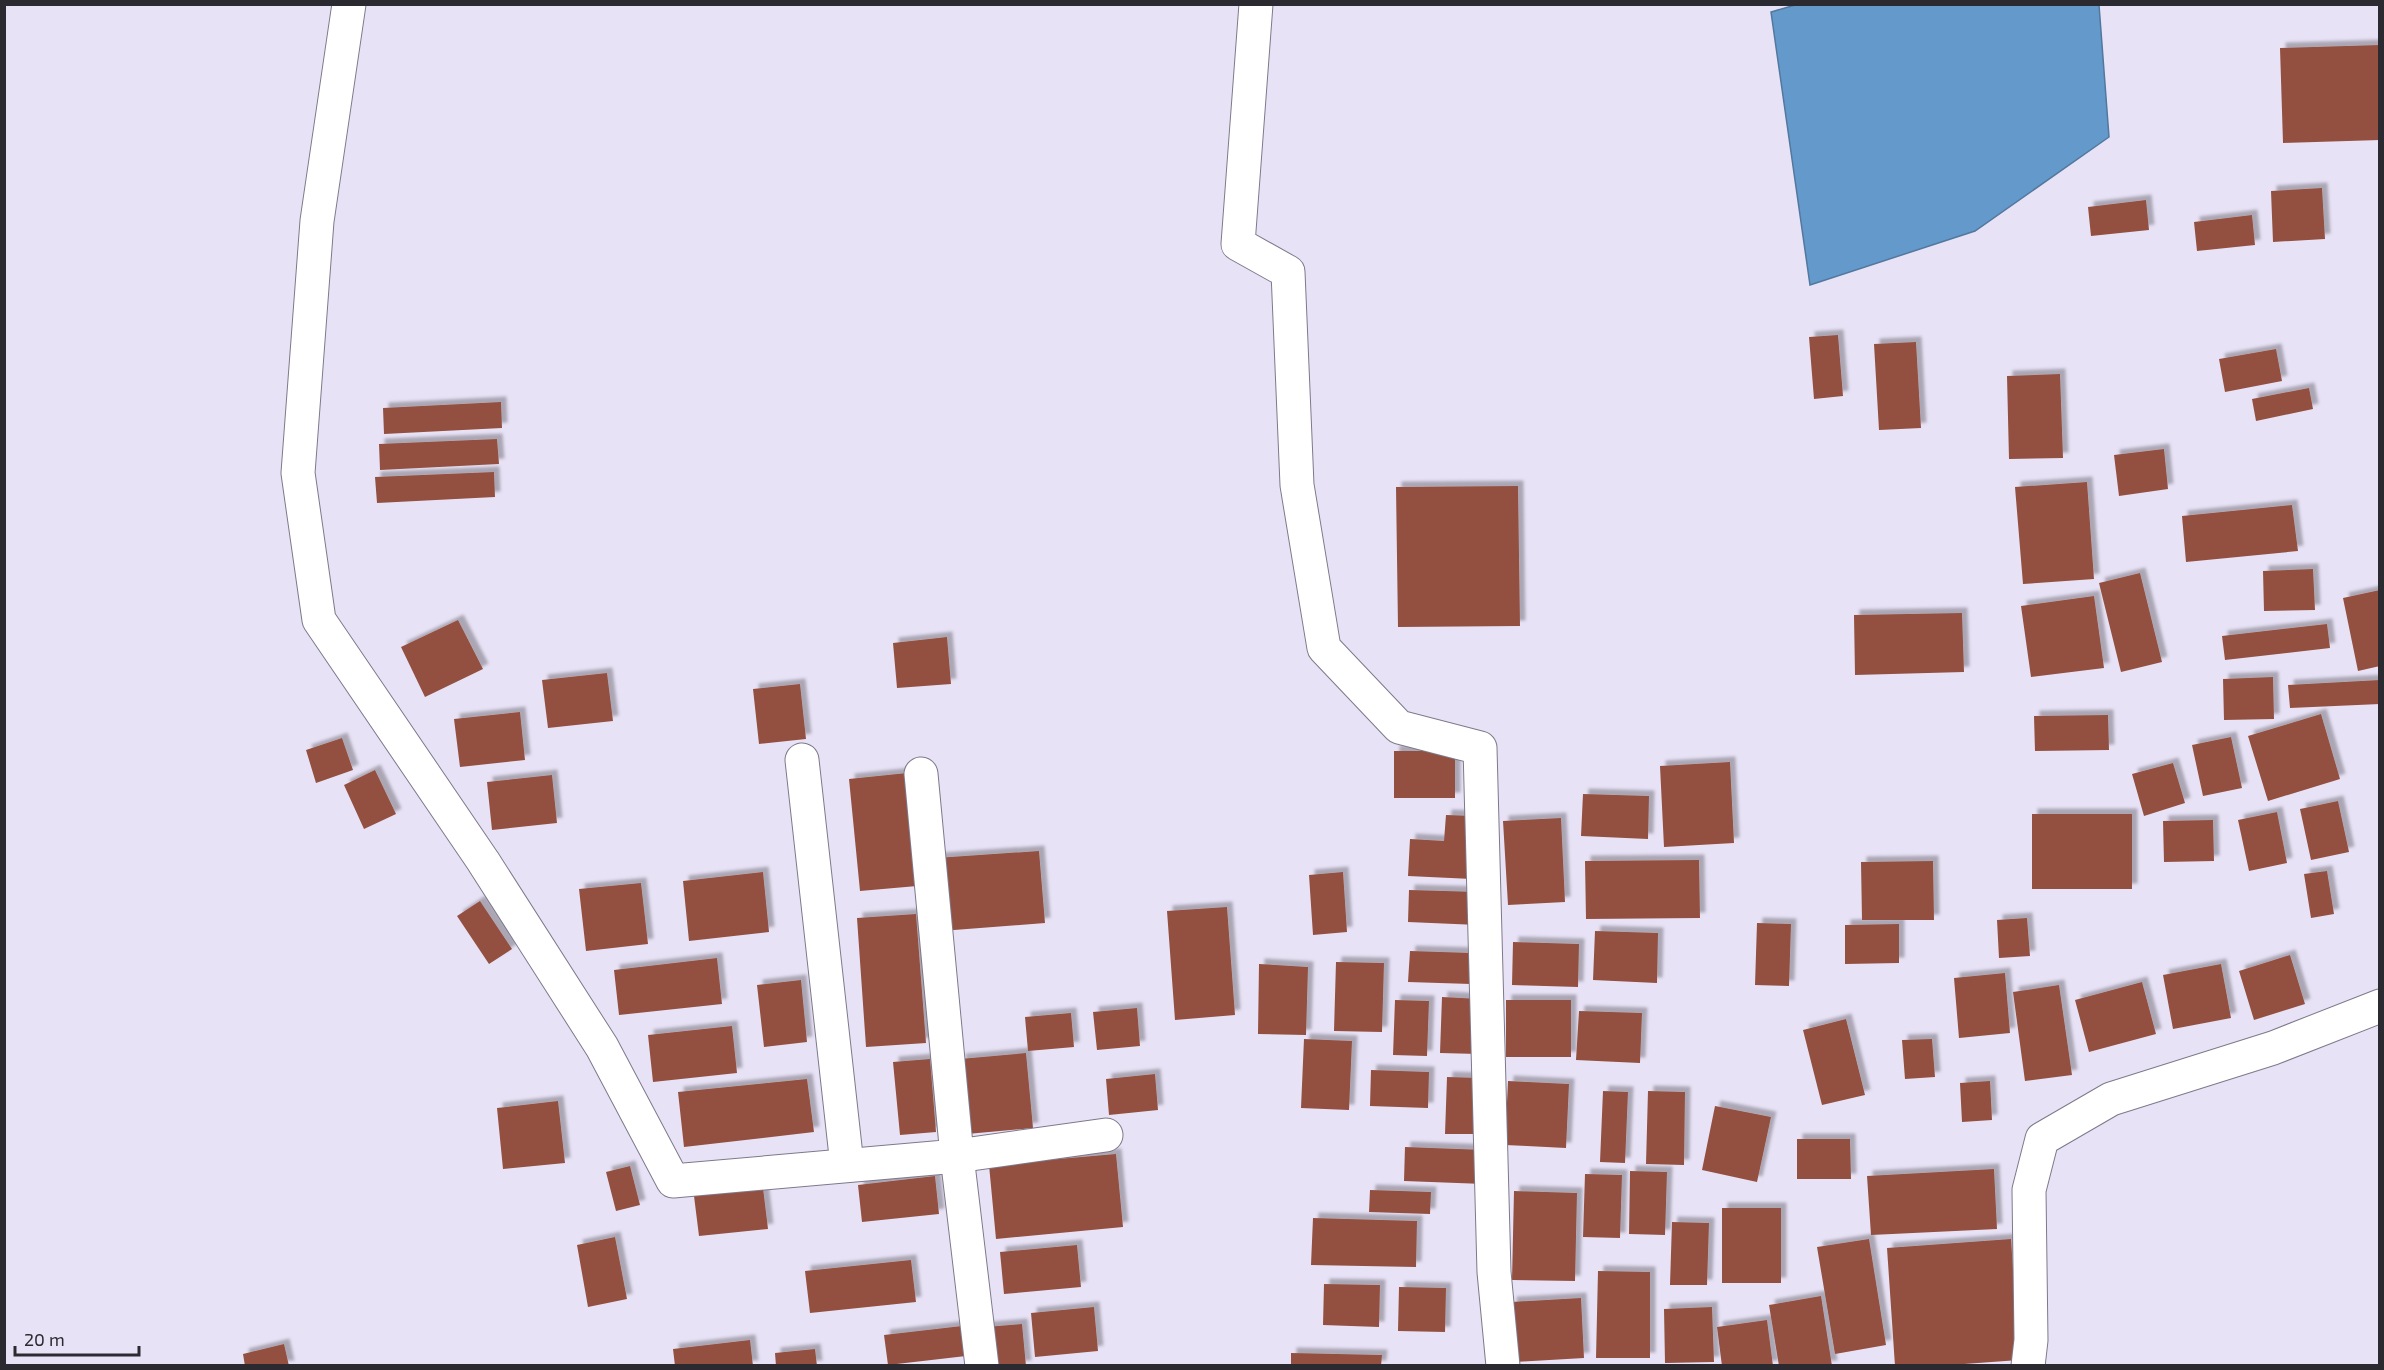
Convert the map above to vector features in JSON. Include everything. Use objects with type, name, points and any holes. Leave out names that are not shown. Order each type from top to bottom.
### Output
[{"type":"street","points":[[349,4],[317,221],[298,473],[320,620],[483,861],[602,1047],[673,1181],[957,1156],[1106,1135]]},
{"type":"street","points":[[1256,4],[1238,244],[1288,272],[1297,485],[1324,648],[1399,727],[1480,748],[1493,1260],[1503,1365]]},
{"type":"street","points":[[802,760],[847,1166]]},
{"type":"street","points":[[921,774],[957,1156],[982,1365]]},
{"type":"street","points":[[2028,1365],[2031,1340],[2029,1190],[2042,1139],[2111,1099],[2273,1048],[2379,1006]]},
{"type":"water","points":[[1795,5],[2099,5],[2109,137],[1975,231],[1810,285],[1771,12]]},
{"type":"building","points":[[2380,45],[2380,140],[2283,143],[2280,48]]},
{"type":"building","points":[[2322,188],[2325,239],[2273,242],[2271,191]]},
{"type":"building","points":[[2146,200],[2149,230],[2091,236],[2088,207]]},
{"type":"building","points":[[2252,215],[2255,245],[2197,251],[2194,222]]},
{"type":"building","points":[[1838,335],[1843,396],[1814,399],[1809,337]]},
{"type":"building","points":[[1916,342],[1921,428],[1879,430],[1874,344]]},
{"type":"building","points":[[2276,349],[2282,381],[2225,392],[2219,359]]},
{"type":"building","points":[[2060,374],[2063,458],[2009,459],[2007,376]]},
{"type":"building","points":[[2309,388],[2313,409],[2256,421],[2252,399]]},
{"type":"building","points":[[501,402],[502,428],[384,434],[383,408]]},
{"type":"building","points":[[497,439],[499,464],[380,470],[379,444]]},
{"type":"building","points":[[2164,449],[2168,489],[2119,496],[2114,455]]},
{"type":"building","points":[[494,472],[495,497],[377,503],[375,477]]},
{"type":"building","points":[[2087,482],[2094,579],[2023,584],[2015,487]]},
{"type":"building","points":[[1518,486],[1520,626],[1398,627],[1396,487]]},
{"type":"building","points":[[2292,505],[2298,551],[2186,562],[2182,516]]},
{"type":"building","points":[[2313,569],[2315,610],[2264,611],[2263,571]]},
{"type":"building","points":[[2140,573],[2162,662],[2121,672],[2099,583]]},
{"type":"building","points":[[2380,590],[2380,666],[2358,671],[2343,598]]},
{"type":"building","points":[[2094,596],[2104,668],[2031,677],[2021,606]]},
{"type":"building","points":[[1962,613],[1964,672],[1855,675],[1854,615]]},
{"type":"building","points":[[458,620],[483,669],[425,697],[401,647]]},
{"type":"building","points":[[2327,624],[2330,648],[2225,660],[2222,636]]},
{"type":"building","points":[[947,637],[951,684],[897,688],[893,643]]},
{"type":"building","points":[[607,673],[613,721],[548,728],[542,680]]},
{"type":"building","points":[[2273,677],[2274,719],[2224,720],[2223,679]]},
{"type":"building","points":[[2380,680],[2380,704],[2290,708],[2288,685]]},
{"type":"building","points":[[800,684],[806,739],[759,744],[753,689]]},
{"type":"building","points":[[520,712],[525,760],[460,767],[454,719]]},
{"type":"building","points":[[2321,714],[2340,779],[2268,801],[2248,736]]},
{"type":"building","points":[[2108,715],[2109,750],[2035,751],[2034,716]]},
{"type":"building","points":[[2231,737],[2242,788],[2203,796],[2192,745]]},
{"type":"building","points":[[342,738],[353,770],[316,783],[306,750]]},
{"type":"building","points":[[1394,751],[1455,751],[1455,798],[1394,798]]},
{"type":"building","points":[[1730,762],[1734,843],[1664,847],[1660,766]]},
{"type":"building","points":[[2173,763],[2185,803],[2144,816],[2132,774]]},
{"type":"building","points":[[375,770],[396,814],[364,829],[344,785]]},
{"type":"building","points":[[907,773],[917,886],[860,891],[849,779]]},
{"type":"building","points":[[552,775],[557,823],[492,830],[487,782]]},
{"type":"building","points":[[1583,794],[1649,796],[1648,839],[1581,836]]},
{"type":"building","points":[[2338,801],[2349,852],[2311,860],[2300,809]]},
{"type":"building","points":[[2277,812],[2287,863],[2249,871],[2238,820]]},
{"type":"building","points":[[2032,814],[2132,814],[2132,889],[2032,889]]},
{"type":"building","points":[[1446,815],[1474,816],[1472,879],[1408,876],[1410,839],[1444,841]]},
{"type":"building","points":[[1561,818],[1565,902],[1508,905],[1503,821]]},
{"type":"building","points":[[2213,820],[2214,861],[2164,862],[2163,821]]},
{"type":"building","points":[[1039,851],[1045,923],[941,931],[936,858]]},
{"type":"building","points":[[1699,860],[1700,918],[1586,919],[1585,861]]},
{"type":"building","points":[[1933,861],[1934,920],[1862,920],[1861,862]]},
{"type":"building","points":[[2327,871],[2334,914],[2311,918],[2304,874]]},
{"type":"building","points":[[763,872],[769,932],[689,941],[683,881]]},
{"type":"building","points":[[1343,872],[1347,932],[1313,935],[1309,875]]},
{"type":"building","points":[[641,883],[648,944],[586,951],[579,889]]},
{"type":"building","points":[[1409,890],[1479,892],[1478,925],[1408,922]]},
{"type":"building","points":[[480,901],[512,949],[489,964],[457,916]]},
{"type":"building","points":[[1227,907],[1235,1015],[1175,1020],[1167,911]]},
{"type":"building","points":[[916,914],[926,1043],[866,1047],[857,918]]},
{"type":"building","points":[[2027,918],[2030,956],[1999,958],[1997,920]]},
{"type":"building","points":[[1757,923],[1791,924],[1789,986],[1755,985]]},
{"type":"building","points":[[1899,924],[1899,963],[1845,964],[1845,925]]},
{"type":"building","points":[[1595,931],[1658,933],[1657,983],[1593,980]]},
{"type":"building","points":[[1513,942],[1579,944],[1578,987],[1512,985]]},
{"type":"building","points":[[1410,951],[1472,953],[1471,984],[1408,982]]},
{"type":"building","points":[[2290,955],[2305,1004],[2254,1020],[2239,971]]},
{"type":"building","points":[[717,958],[722,1004],[619,1015],[614,970]]},
{"type":"building","points":[[1336,962],[1384,963],[1382,1032],[1334,1031]]},
{"type":"building","points":[[1259,964],[1308,967],[1306,1035],[1258,1034]]},
{"type":"building","points":[[2221,964],[2231,1018],[2173,1029],[2163,975]]},
{"type":"building","points":[[2005,973],[2010,1033],[1959,1038],[1954,978]]},
{"type":"building","points":[[801,980],[807,1042],[764,1047],[757,985]]},
{"type":"building","points":[[2142,982],[2156,1034],[2089,1052],[2075,1000]]},
{"type":"building","points":[[2059,985],[2072,1075],[2025,1081],[2013,992]]},
{"type":"building","points":[[1442,997],[1480,999],[1479,1054],[1440,1053]]},
{"type":"building","points":[[1395,1000],[1429,1001],[1427,1056],[1393,1055]]},
{"type":"building","points":[[1506,1000],[1571,1000],[1571,1057],[1506,1057]]},
{"type":"building","points":[[1137,1008],[1140,1046],[1097,1050],[1093,1012]]},
{"type":"building","points":[[1579,1011],[1642,1013],[1640,1063],[1576,1060]]},
{"type":"building","points":[[1071,1013],[1074,1047],[1028,1051],[1025,1017]]},
{"type":"building","points":[[1846,1019],[1865,1095],[1822,1105],[1803,1030]]},
{"type":"building","points":[[732,1026],[737,1073],[653,1082],[648,1035]]},
{"type":"building","points":[[1304,1039],[1352,1041],[1349,1110],[1301,1108]]},
{"type":"building","points":[[1932,1039],[1935,1077],[1905,1079],[1902,1040]]},
{"type":"building","points":[[1026,1053],[1033,1128],[967,1134],[960,1059]]},
{"type":"building","points":[[930,1059],[936,1132],[900,1135],[893,1062]]},
{"type":"building","points":[[1371,1070],[1429,1072],[1428,1108],[1370,1106]]},
{"type":"building","points":[[1155,1074],[1158,1110],[1109,1115],[1106,1079]]},
{"type":"building","points":[[1447,1077],[1481,1078],[1479,1134],[1445,1134]]},
{"type":"building","points":[[807,1079],[814,1132],[684,1147],[678,1092]]},
{"type":"building","points":[[1508,1081],[1569,1084],[1566,1148],[1505,1145]]},
{"type":"building","points":[[1990,1081],[1992,1120],[1962,1122],[1960,1083]]},
{"type":"building","points":[[1603,1091],[1628,1092],[1625,1163],[1600,1162]]},
{"type":"building","points":[[1648,1091],[1685,1092],[1684,1165],[1646,1164]]},
{"type":"building","points":[[558,1101],[565,1163],[503,1169],[497,1108]]},
{"type":"building","points":[[1715,1106],[1771,1117],[1757,1182],[1702,1170]]},
{"type":"building","points":[[1797,1139],[1850,1139],[1851,1179],[1797,1179]]},
{"type":"building","points":[[1405,1147],[1485,1150],[1484,1184],[1404,1181]]},
{"type":"building","points":[[1116,1154],[1123,1227],[996,1239],[989,1165]]},
{"type":"building","points":[[630,1166],[640,1205],[616,1211],[606,1172]]},
{"type":"building","points":[[1994,1169],[1997,1229],[1871,1235],[1867,1176]]},
{"type":"building","points":[[1630,1171],[1667,1172],[1665,1235],[1629,1234]]},
{"type":"building","points":[[1585,1174],[1622,1175],[1620,1238],[1583,1237]]},
{"type":"building","points":[[935,1176],[939,1214],[862,1222],[858,1185]]},
{"type":"building","points":[[763,1188],[768,1229],[699,1236],[694,1196]]},
{"type":"building","points":[[1370,1190],[1431,1192],[1430,1214],[1369,1212]]},
{"type":"building","points":[[1514,1191],[1577,1193],[1575,1281],[1512,1280]]},
{"type":"building","points":[[1722,1208],[1781,1208],[1781,1283],[1722,1283]]},
{"type":"building","points":[[1313,1218],[1417,1221],[1416,1267],[1311,1265]]},
{"type":"building","points":[[1672,1222],[1709,1223],[1707,1285],[1670,1285]]},
{"type":"building","points":[[615,1237],[627,1299],[588,1307],[577,1245]]},
{"type":"building","points":[[1869,1239],[1886,1345],[1835,1354],[1817,1247]]},
{"type":"building","points":[[2011,1239],[2019,1360],[1937,1366],[1895,1366],[1887,1248]]},
{"type":"building","points":[[1077,1245],[1081,1287],[1004,1294],[1000,1252]]},
{"type":"building","points":[[911,1260],[916,1302],[810,1313],[805,1271]]},
{"type":"building","points":[[1598,1271],[1650,1272],[1650,1358],[1596,1358]]},
{"type":"building","points":[[1324,1284],[1380,1285],[1379,1327],[1323,1325]]},
{"type":"building","points":[[1399,1287],[1446,1288],[1445,1332],[1398,1331]]},
{"type":"building","points":[[1821,1296],[1832,1366],[1779,1366],[1769,1305]]},
{"type":"building","points":[[1581,1298],[1584,1358],[1515,1362],[1511,1302]]},
{"type":"building","points":[[1094,1307],[1098,1351],[1035,1357],[1031,1313]]},
{"type":"building","points":[[1712,1307],[1714,1362],[1665,1363],[1664,1309]]},
{"type":"building","points":[[1767,1320],[1773,1366],[1722,1366],[1717,1327]]},
{"type":"building","points":[[1022,1324],[1026,1366],[989,1366],[986,1327]]},
{"type":"building","points":[[962,1326],[966,1356],[888,1365],[884,1335]]},
{"type":"building","points":[[750,1340],[753,1366],[675,1366],[673,1349]]},
{"type":"building","points":[[284,1344],[289,1366],[245,1366],[243,1354]]},
{"type":"building","points":[[815,1349],[817,1366],[776,1366],[775,1353]]},
{"type":"building","points":[[1291,1353],[1382,1355],[1381,1366],[1291,1366]]}]
